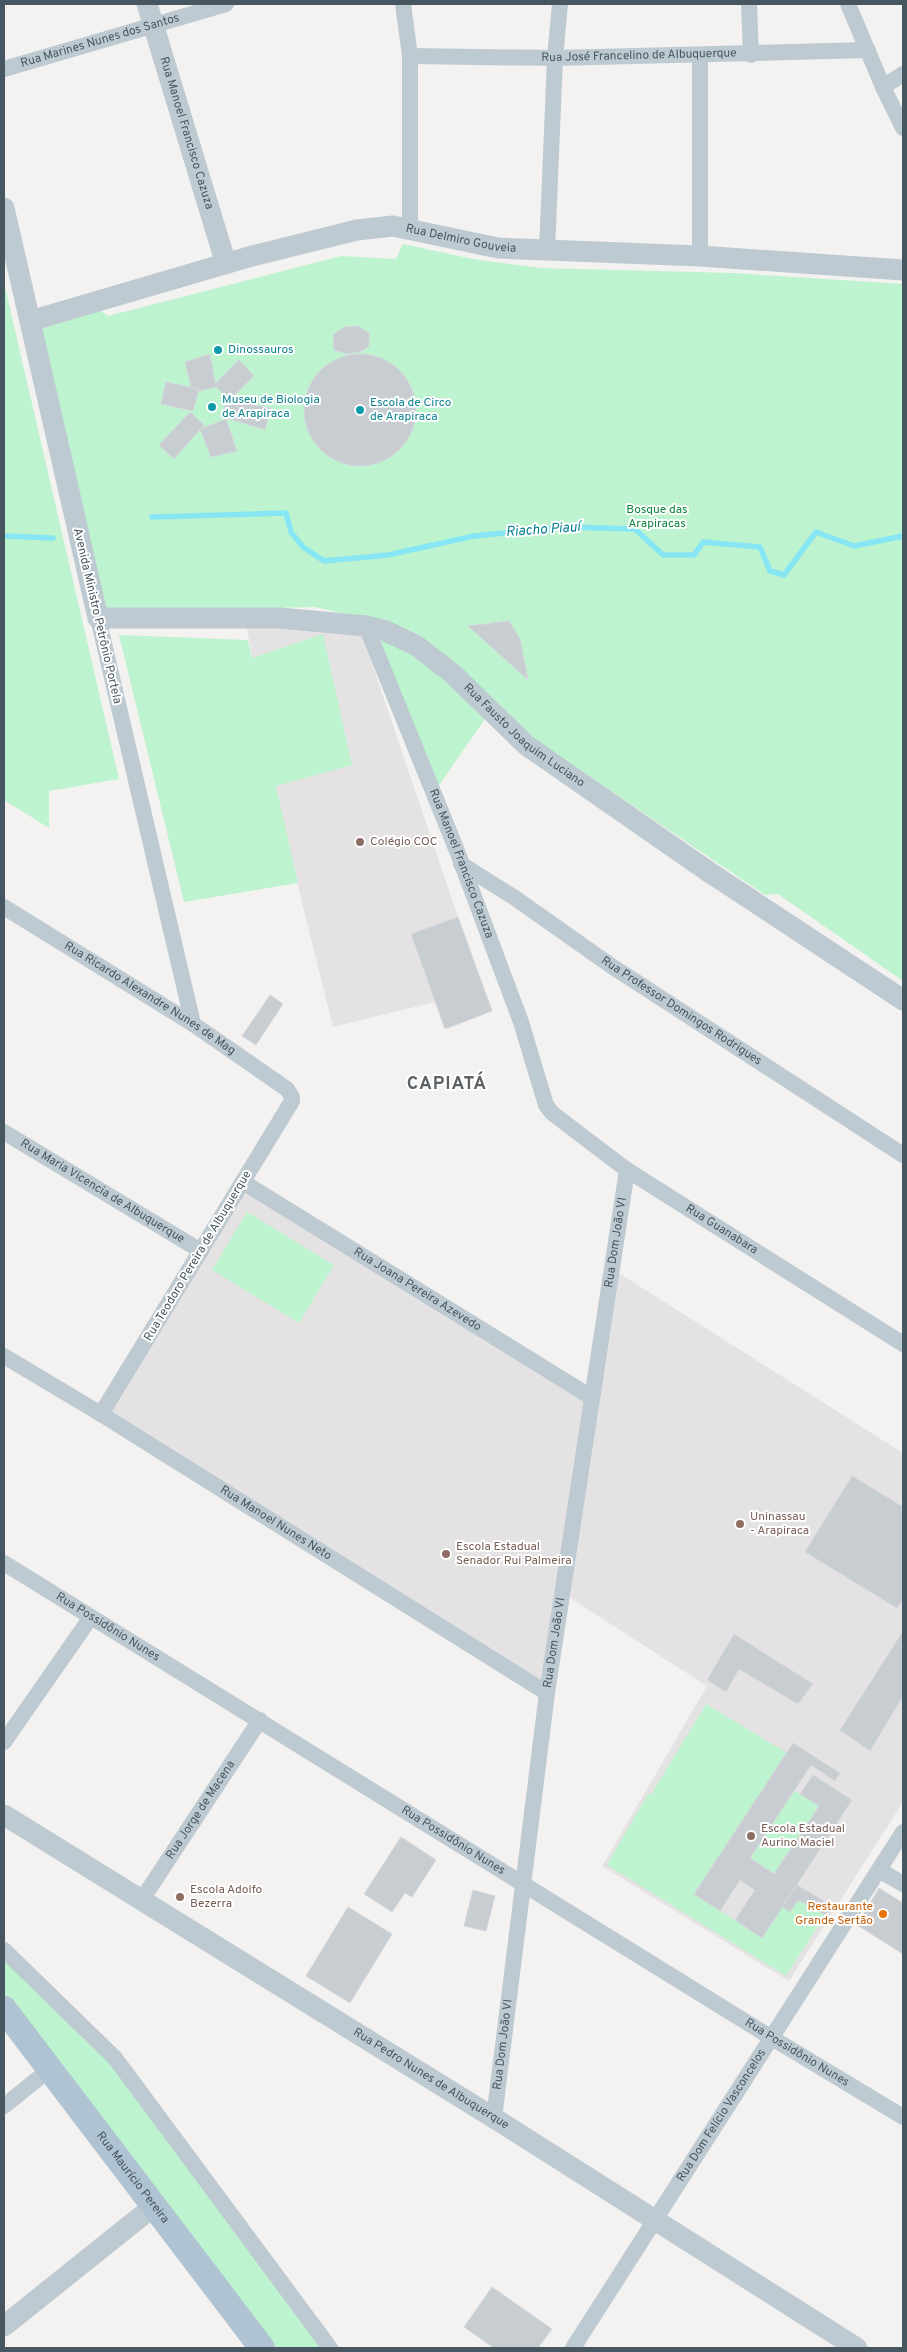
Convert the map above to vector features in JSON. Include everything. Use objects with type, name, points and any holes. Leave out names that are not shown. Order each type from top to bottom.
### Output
[{"type":"main road","name":"Rua Maurício Pereira","points":[[4,2009],[262,2348]]},
{"type":"street","name":"Rua Manoel Francisco Cazuza","points":[[147,4],[152,26],[226,264]]},
{"type":"street","name":"Rua Marines Nunes dos Santos","points":[[4,69],[226,4]]},
{"type":"street","points":[[404,4],[410,56],[410,229]]},
{"type":"street","points":[[547,251],[555,58],[560,4]]},
{"type":"street","points":[[748,4],[752,55]]},
{"type":"street","points":[[848,4],[883,87],[903,128]]},
{"type":"street","name":"Rua José Francelino de Albuquerque","points":[[410,56],[555,58],[752,55],[868,50]]},
{"type":"street","points":[[700,56],[700,256]]},
{"type":"street","points":[[883,87],[903,74]]},
{"type":"street","name":"Avenida Ministro Petrônio Portela","points":[[4,208],[66,486],[193,1024]]},
{"type":"street","name":"Rua Delmiro Gouveia","points":[[30,321],[226,264],[357,230],[393,226],[498,248],[700,256],[903,270]]},
{"type":"street","name":"Rua Fausto Joaquim Luciano","points":[[98,618],[280,618],[366,626],[386,631],[417,646],[453,674],[526,745],[709,872],[903,1000]]},
{"type":"street","name":"Rua Manoel Francisco Cazuza","points":[[366,626],[461,864],[521,1022],[546,1105]]},
{"type":"street","name":"Rua Professor Domingos Rodrigues","points":[[461,864],[515,898],[610,965],[903,1155]]},
{"type":"street","name":"Rua Ricardo Alexandre Nunes de Mag","points":[[4,907],[193,1024],[287,1089],[292,1097]]},
{"type":"street","name":"Rua Teodoro Pereira de Albuquerque","points":[[101,1414],[292,1101],[292,1097]]},
{"type":"street","name":"Rua Guanabara","points":[[546,1105],[552,1113],[627,1170],[903,1344]]},
{"type":"street","name":"Rua Maria Vicencia de Albuquerque","points":[[4,1132],[201,1251]]},
{"type":"street","name":"Rua Dom João VI","points":[[494,2118],[547,1693],[627,1170]]},
{"type":"street","name":"Rua Joana Pereira Azevedo","points":[[243,1182],[591,1397]]},
{"type":"street","name":"Rua Manoel Nunes Neto","points":[[4,1356],[101,1414],[547,1693]]},
{"type":"street","name":"Rua Possidônio Nunes","points":[[4,1563],[903,2117]]},
{"type":"street","points":[[4,1742],[91,1617]]},
{"type":"street","name":"Rua Jorge de Macena","points":[[141,1901],[260,1720]]},
{"type":"street","name":"Rua Pedro Nunes de Albuquerque","points":[[4,1815],[494,2118],[857,2348]]},
{"type":"street","name":"Rua Dom Felício Vasconcelos","points":[[573,2348],[903,1832]]},
{"type":"street","points":[[879,1870],[903,1884]]},
{"type":"street","points":[[4,1950],[115,2058],[327,2345],[341,2348]]},
{"type":"street","points":[[4,2106],[50,2069]]},
{"type":"street","points":[[4,2326],[154,2206]]},
{"type":"shaded area","name":"Colégio COC","points":[[245,618],[359,625],[458,917],[411,934],[435,1002],[333,1027],[303,907],[276,786]]},
{"type":"shaded area","name":"Escola Estadual Senador Rui Palmeira","points":[[243,1182],[591,1397],[547,1693],[101,1414]]},
{"type":"shaded area","name":"Uninassau - Arapiraca","points":[[617,1272],[903,1453],[903,1802],[789,1981],[602,1866],[707,1686],[567,1596]]},
{"type":"green space","name":"Bosque das Arapiracas","points":[[403,244],[473,259],[540,268],[733,273],[903,284],[903,981],[778,894],[765,895],[534,739],[443,653],[402,627],[315,607],[103,612],[37,324],[98,309],[108,316],[341,256],[396,259]]},
{"type":"green space","points":[[4,283],[119,779],[49,791],[49,828],[4,800]]},
{"type":"green space","points":[[366,626],[386,631],[491,710],[433,794]]},
{"type":"green space","points":[[323,634],[352,765],[276,786],[298,883],[184,902],[119,635],[248,640],[252,658]]},
{"type":"green space","points":[[247,1212],[334,1265],[299,1323],[212,1270]]},
{"type":"green space","points":[[706,1704],[787,1753],[695,1894],[762,1938],[782,1907],[790,1912],[798,1900],[825,1915],[786,1976],[607,1865],[648,1794],[651,1795]]},
{"type":"green space","points":[[794,1790],[819,1806],[774,1874],[750,1858]]},
{"type":"green space","points":[[4,1950],[115,2058],[330,2348],[262,2348],[4,2009]]},
{"type":"building","points":[[359,326],[369,333],[369,346],[362,351],[347,354],[334,350],[333,335],[344,327]]},
{"type":"building","points":[[210,354],[216,387],[199,391],[199,389],[191,387],[185,362]]},
{"type":"building","name":"Escola de Circo de Arapiraca","points":[[360,354],[381,359],[399,371],[411,389],[416,410],[411,431],[399,449],[381,461],[360,466],[339,461],[321,449],[309,431],[304,410],[309,389],[321,371],[339,359]]},
{"type":"building","points":[[239,360],[254,376],[230,400],[216,387],[216,383]]},
{"type":"building","points":[[166,382],[199,389],[193,411],[161,404]]},
{"type":"building","points":[[226,400],[271,408],[265,430],[223,417]]},
{"type":"building","points":[[190,412],[204,425],[174,459],[159,445]]},
{"type":"building","points":[[226,419],[237,451],[211,457],[200,429]]},
{"type":"building","points":[[509,621],[520,639],[528,680],[468,626]]},
{"type":"building","points":[[458,917],[492,1011],[445,1029],[411,934]]},
{"type":"building","points":[[270,995],[283,1004],[256,1045],[242,1036]]},
{"type":"building","points":[[852,1476],[903,1507],[903,1599],[897,1608],[805,1552]]},
{"type":"building","points":[[903,1631],[903,1696],[870,1751],[840,1730]]},
{"type":"building","points":[[734,1634],[813,1684],[798,1704],[739,1669],[726,1692],[707,1680]]},
{"type":"building","points":[[793,1743],[840,1773],[835,1781],[811,1765],[750,1858],[774,1874],[819,1806],[800,1794],[813,1775],[852,1800],[762,1938],[735,1920],[755,1890],[740,1880],[720,1911],[694,1894]]},
{"type":"building","points":[[401,1837],[436,1860],[412,1897],[405,1893],[392,1912],[364,1894]]},
{"type":"building","points":[[797,1885],[832,1906],[825,1915],[798,1900],[790,1912],[782,1907]]},
{"type":"building","name":"Restaurante Grande Sertão","points":[[879,1888],[903,1903],[903,1954],[857,1925]]},
{"type":"building","points":[[473,1890],[495,1896],[486,1931],[464,1926]]},
{"type":"building","points":[[348,1907],[392,1934],[350,2003],[306,1976]]},
{"type":"building","points":[[492,2287],[552,2329],[538,2348],[494,2348],[464,2327]]},
{"type":"waterway","name":"Riacho Piauí","points":[[152,517],[286,513],[291,532],[303,547],[324,561],[388,555],[474,536],[567,527],[635,529],[663,555],[694,555],[703,542],[760,547],[770,571],[784,575],[816,532],[854,546],[903,536]]},
{"type":"waterway","name":"Riacho Piauí","points":[[4,536],[53,538]]},
{"type":"place","name":"Dinossauros","points":[[218,350]]},
{"type":"place","name":"Museu de Biologia de Arapiraca","points":[[212,407]]},
{"type":"place","name":"Escola de Circo de Arapiraca","points":[[360,410]]},
{"type":"place","name":"Colégio COC","points":[[360,842]]},
{"type":"place","name":"Uninassau - Arapiraca","points":[[740,1524]]},
{"type":"place","name":"Escola Estadual Senador Rui Palmeira","points":[[446,1554]]},
{"type":"place","name":"Escola Estadual Aurino Maciel","points":[[751,1836]]},
{"type":"place","name":"Escola Adolfo Bezerra","points":[[180,1897]]},
{"type":"place","name":"Restaurante Grande Sertão","points":[[883,1914]]},
{"type":"district","name":"CAPIATÁ","points":[[447,1084]]}]
